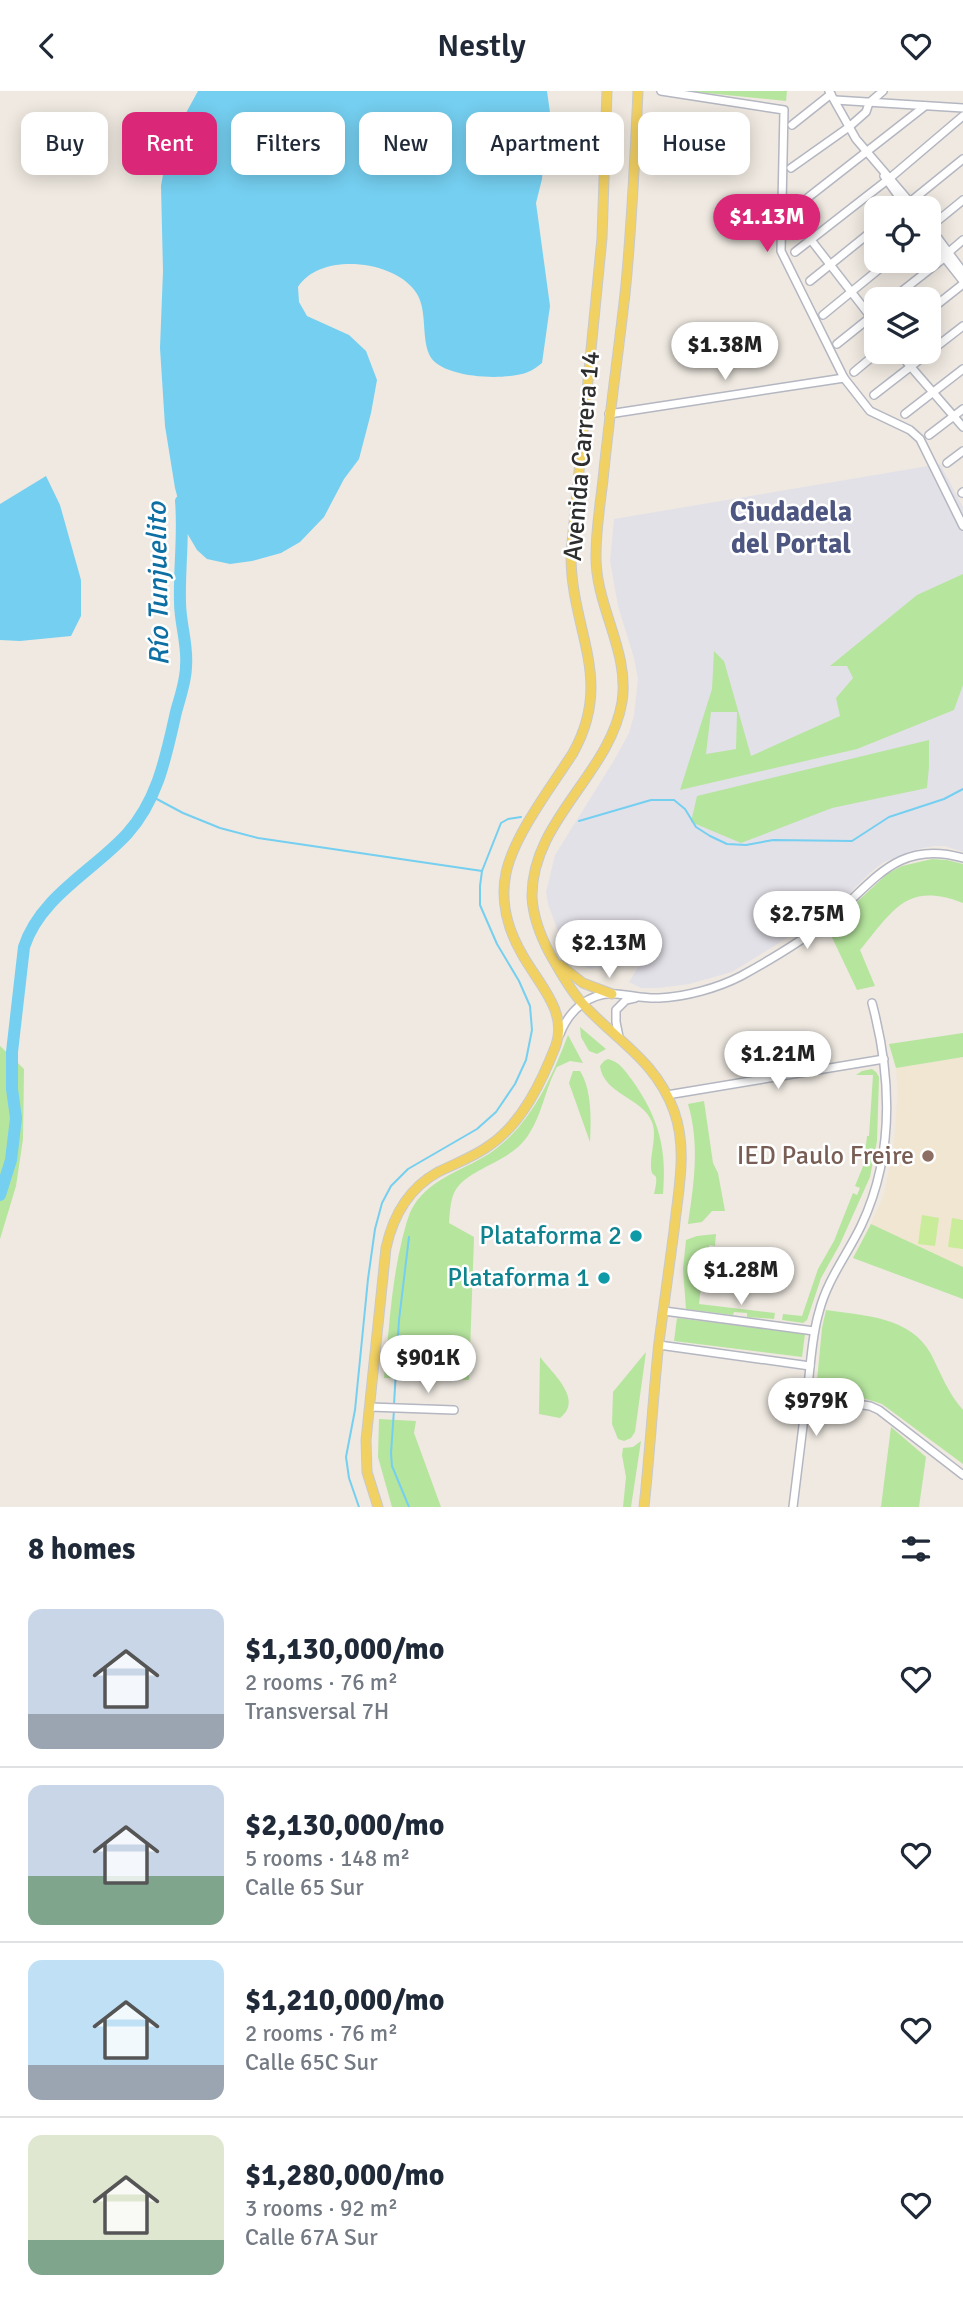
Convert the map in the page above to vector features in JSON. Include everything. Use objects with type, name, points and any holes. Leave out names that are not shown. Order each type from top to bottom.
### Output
[{"type":"main road","name":"Avenida Carrera 14","points":[[557,1039],[559,1023],[556,1011],[521,954],[510,929],[504,885],[514,849],[577,747],[591,710],[592,675],[573,590],[571,553],[602,238],[607,91]]},
{"type":"main road","name":"Avenida Carrera 14","points":[[638,91],[630,239],[596,558],[600,596],[622,667],[622,700],[609,742],[547,839],[535,870],[532,894],[541,936],[571,990],[646,1062],[667,1095],[678,1126],[681,1157],[659,1345],[644,1507]]},
{"type":"main road","points":[[552,958],[583,983],[612,994]]},
{"type":"main road","points":[[378,1507],[367,1464],[366,1440],[386,1248],[397,1216],[418,1186],[491,1145],[508,1128],[533,1094],[557,1039]]},
{"type":"street","points":[[660,91],[784,110],[781,251],[844,377],[870,411],[920,439],[963,526]]},
{"type":"street","points":[[791,168],[849,127],[883,91]]},
{"type":"street","points":[[832,95],[849,127],[901,196]]},
{"type":"street","points":[[792,125],[832,95],[869,103],[963,108]]},
{"type":"street","points":[[792,210],[925,106]]},
{"type":"street","points":[[794,252],[963,116]]},
{"type":"street","points":[[920,196],[963,159]]},
{"type":"street","points":[[941,218],[963,200]]},
{"type":"street","points":[[810,281],[864,237]]},
{"type":"street","points":[[811,240],[851,292],[864,304]]},
{"type":"street","points":[[907,287],[963,240]]},
{"type":"street","points":[[941,246],[963,282],[941,301]]},
{"type":"street","points":[[941,250],[963,272]]},
{"type":"street","points":[[823,315],[874,273]]},
{"type":"street","points":[[837,344],[864,322]]},
{"type":"street","points":[[874,395],[963,326]]},
{"type":"street","points":[[854,372],[864,364]]},
{"type":"street","points":[[908,364],[963,427]]},
{"type":"street","points":[[905,414],[963,369]]},
{"type":"street","points":[[610,414],[844,377]]},
{"type":"street","points":[[929,435],[963,409]]},
{"type":"street","points":[[947,463],[963,451]]},
{"type":"street","points":[[557,1039],[568,1017],[582,1003],[601,995],[659,998],[712,987],[742,975],[824,924],[879,873],[897,862],[933,854],[963,859]]},
{"type":"street","points":[[620,1037],[616,1010],[626,1000],[642,997]]},
{"type":"street","points":[[793,1507],[814,1331],[827,1290],[861,1226],[881,1173],[888,1117],[884,1059],[872,1003]]},
{"type":"street","points":[[667,1095],[884,1059]]},
{"type":"street","points":[[664,1311],[814,1331]]},
{"type":"street","points":[[659,1345],[810,1366]]},
{"type":"street","points":[[806,1397],[870,1406],[879,1410],[963,1475]]},
{"type":"street","points":[[370,1407],[454,1410]]},
{"type":"shaded area","points":[[940,464],[963,507],[963,852],[945,846],[934,846],[884,862],[832,910],[732,972],[689,984],[641,988],[629,982],[643,959],[629,947],[618,961],[602,971],[599,967],[591,969],[583,966],[560,937],[546,892],[555,855],[613,762],[629,733],[634,715],[638,679],[618,606],[610,561],[614,519]]},
{"type":"shaded area","name":"IED Paulo Freire","points":[[963,1057],[963,1267],[871,1224],[884,1195],[894,1144],[898,1092],[896,1068]]},
{"type":"green space","points":[[686,91],[787,91],[786,101]]},
{"type":"green space","points":[[963,574],[963,685],[954,710],[857,749],[680,790],[712,689],[714,651],[724,661],[751,756],[840,716],[836,698],[853,678],[847,666],[830,666],[917,595]],"holes":[[[711,712],[737,712],[736,749],[706,754]]]},
{"type":"green space","points":[[929,740],[927,788],[832,808],[741,843],[691,822],[697,796]]},
{"type":"green space","points":[[932,859],[963,864],[963,903],[944,897],[928,896],[914,898],[892,912],[860,950],[875,986],[857,990],[828,929],[887,874],[902,866]]},
{"type":"green space","points":[[580,1027],[606,1049],[597,1054],[589,1051],[581,1037]]},
{"type":"green space","points":[[963,1033],[963,1057],[896,1068],[889,1044]]},
{"type":"green space","points":[[568,1035],[583,1063],[570,1061],[557,1067],[527,1137],[510,1153],[461,1183],[452,1198],[449,1223],[474,1237],[469,1380],[384,1378],[395,1274],[412,1209],[422,1195],[440,1180],[483,1158],[519,1127],[539,1099]]},
{"type":"green space","points":[[0,1046],[24,1069],[23,1139],[16,1186],[0,1239]]},
{"type":"green space","points":[[608,1059],[627,1073],[655,1121],[664,1163],[663,1194],[654,1194],[656,1177],[651,1167],[654,1135],[652,1122],[640,1107],[616,1090],[603,1076],[600,1066]]},
{"type":"green space","points":[[872,1069],[879,1077],[877,1141],[870,1177],[840,1244],[821,1278],[807,1320],[803,1323],[782,1320],[783,1314],[802,1316],[818,1269],[834,1241],[853,1193],[857,1195],[860,1188],[855,1186],[864,1164],[869,1136],[873,1075],[856,1075]]},
{"type":"green space","points":[[573,1071],[580,1071],[587,1087],[590,1142],[569,1083]]},
{"type":"green space","points":[[704,1101],[713,1163],[718,1173],[725,1211],[712,1211],[702,1222],[688,1224],[695,1149],[688,1104]]},
{"type":"green space","points":[[922,1215],[939,1218],[935,1246],[918,1244]]},
{"type":"green space","points":[[952,1218],[963,1220],[963,1249],[948,1247]]},
{"type":"green space","points":[[871,1224],[963,1267],[963,1299],[853,1258]]},
{"type":"green space","points":[[716,1234],[715,1246],[710,1245],[705,1253],[699,1304],[775,1313],[774,1319],[747,1317],[747,1313],[734,1312],[733,1315],[686,1309],[683,1269],[686,1240]]},
{"type":"green space","points":[[826,1310],[885,1320],[899,1325],[922,1341],[963,1410],[963,1464],[882,1404],[863,1398],[816,1391]]},
{"type":"green space","points":[[677,1318],[805,1334],[802,1357],[674,1341]]},
{"type":"green space","points":[[646,1352],[635,1432],[631,1438],[624,1441],[618,1439],[612,1424],[613,1392]]},
{"type":"green space","points":[[540,1357],[568,1395],[567,1411],[560,1418],[539,1414]]},
{"type":"green space","points":[[379,1419],[416,1421],[414,1433],[441,1507],[392,1507],[378,1457]]},
{"type":"green space","points":[[891,1427],[926,1457],[919,1507],[881,1507]]},
{"type":"green space","points":[[641,1441],[631,1507],[623,1507],[626,1477],[623,1448],[633,1447]]},
{"type":"water","points":[[198,91],[547,91],[550,112],[466,112],[466,175],[542,175],[536,203],[550,306],[542,363],[528,372],[505,377],[474,376],[446,369],[429,354],[422,305],[405,280],[391,272],[356,264],[322,269],[308,276],[298,287],[299,302],[307,316],[349,335],[366,351],[377,380],[359,459],[344,479],[324,517],[300,542],[281,553],[230,564],[207,559],[197,550],[187,533],[175,488],[165,426],[160,348],[163,175],[217,175],[217,112],[187,112]]},
{"type":"water","points":[[46,476],[60,505],[81,580],[81,616],[71,636],[20,641],[0,640],[0,504]]},
{"type":"waterway","name":"Río Tunjuelito","points":[[0,1195],[11,1160],[16,1118],[12,1089],[12,1052],[24,947],[42,913],[138,821],[159,777],[168,745],[186,672],[180,602],[181,501]]},
{"type":"waterway","points":[[579,821],[651,800],[674,800],[685,809],[696,827],[727,844],[746,845],[773,840],[852,841],[889,817],[944,799],[963,789]]},
{"type":"waterway","points":[[153,797],[220,828],[258,838],[482,871],[501,823],[521,817]]},
{"type":"waterway","points":[[359,1507],[349,1478],[346,1457],[355,1410],[375,1229],[382,1203],[391,1186],[408,1169],[477,1129],[496,1112],[515,1084],[526,1060],[532,1030],[530,1006],[480,905],[482,871]]},
{"type":"waterway","points":[[394,1404],[399,1320],[409,1237]]},
{"type":"waterway","points":[[394,1410],[392,1466],[409,1507]]},
{"type":"place","name":"IED Paulo Freire","points":[[928,1156]]},
{"type":"place","name":"Plataforma 2","points":[[636,1236]]},
{"type":"place","name":"Plataforma 1","points":[[604,1278]]},
{"type":"district","name":"Ciudadela del Portal","points":[[791,528]]}]
